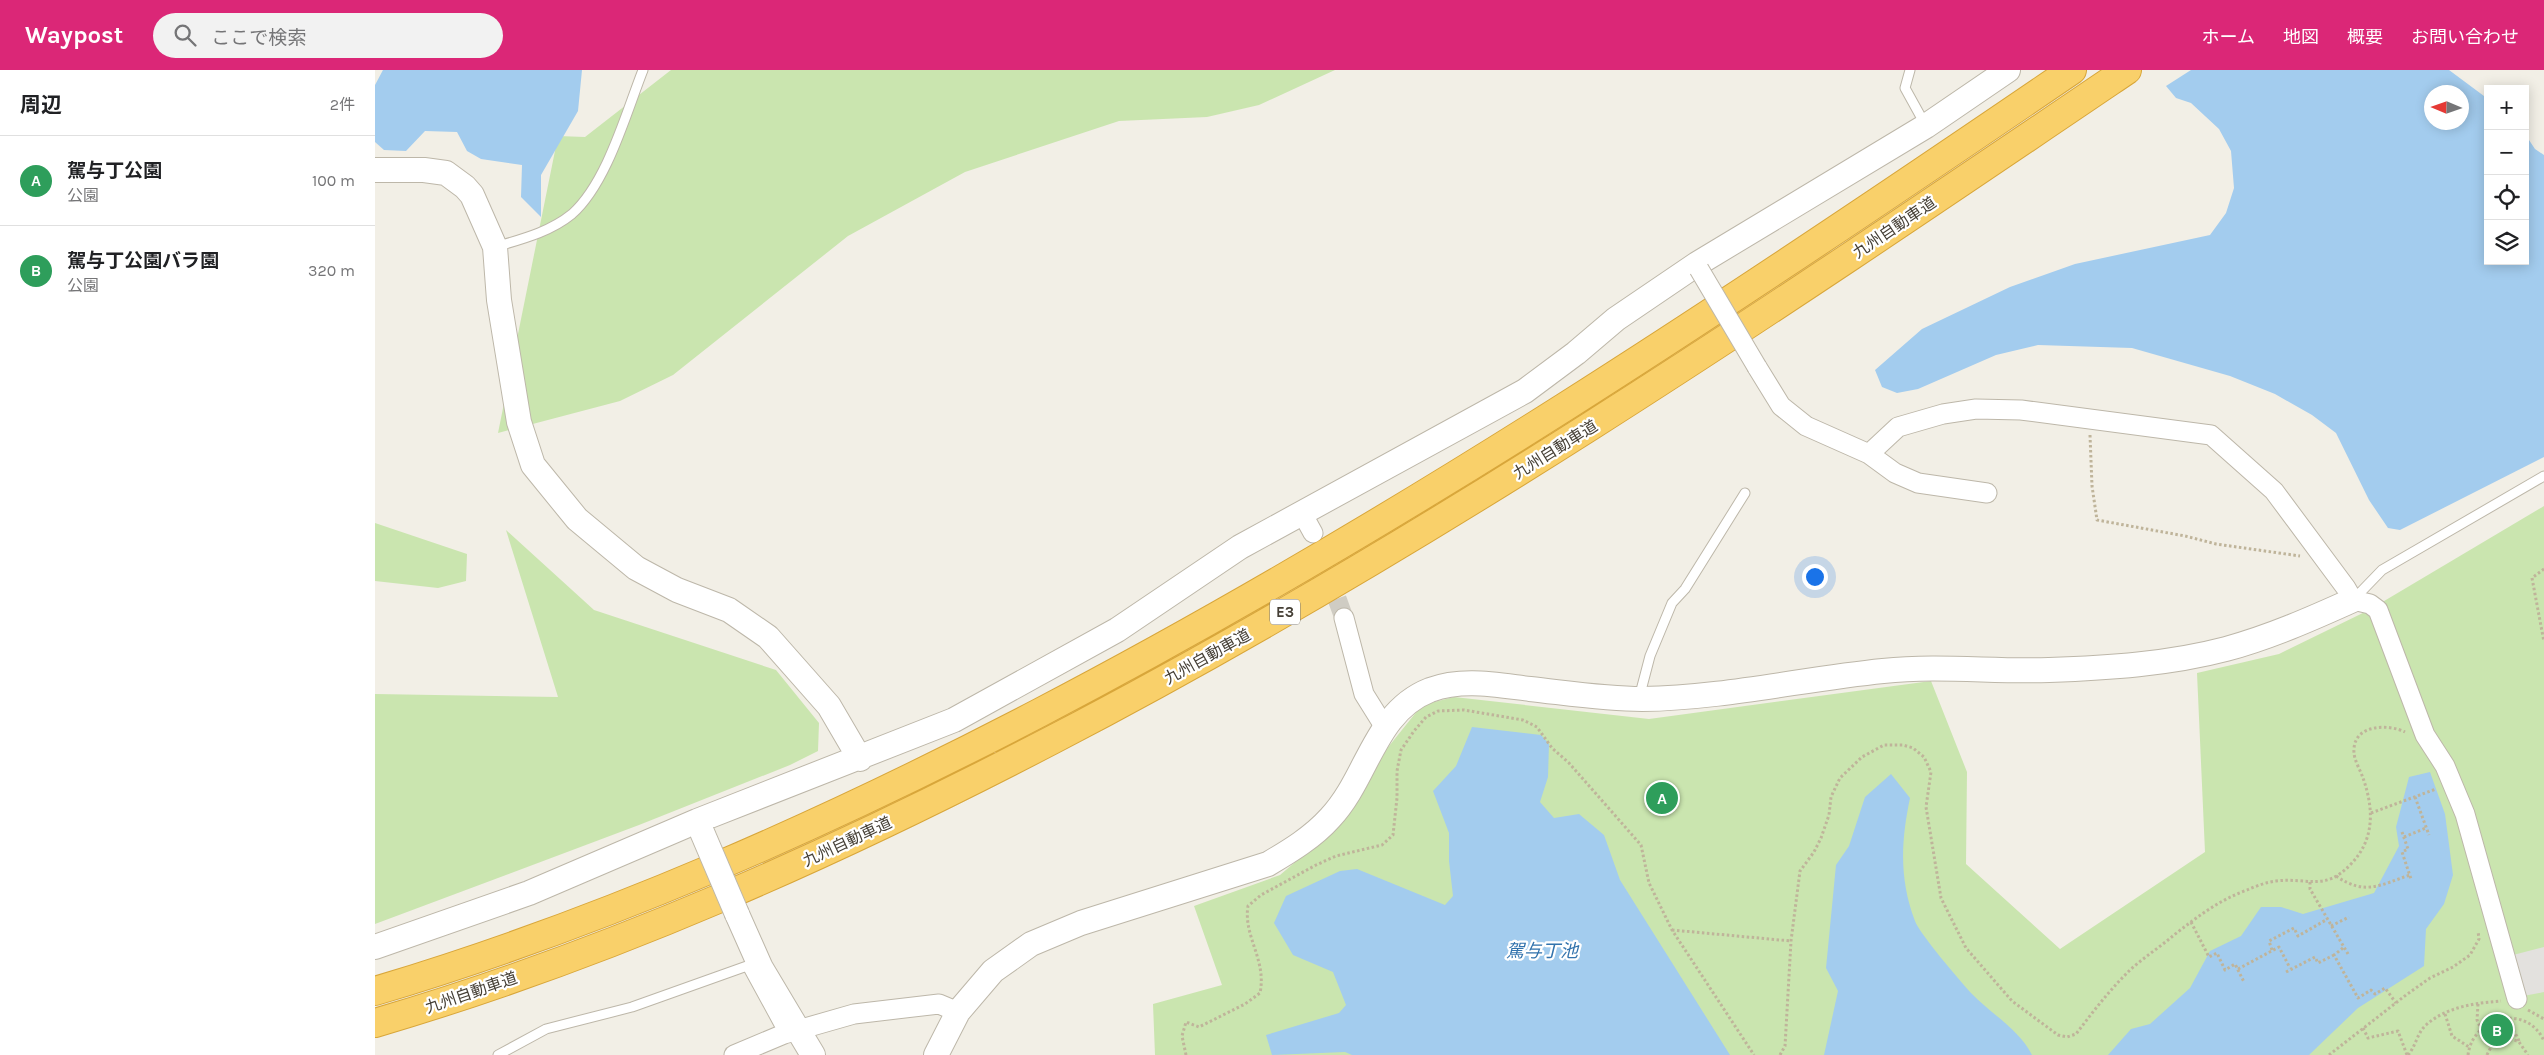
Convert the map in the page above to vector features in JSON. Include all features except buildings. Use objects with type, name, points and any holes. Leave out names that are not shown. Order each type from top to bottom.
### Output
[{"type":"highway","name":"九州自動車道","points":[[375,991],[426,976],[620,907],[760,849],[938,765],[1133,664],[1335,549],[1538,426],[1699,322],[2071,70]]},
{"type":"highway","name":"九州自動車道","points":[[375,1023],[435,1005],[630,936],[771,876],[950,793],[1145,691],[1348,577],[1553,451],[1713,348],[2127,70]]},
{"type":"street","points":[[375,947],[529,893],[699,827],[954,720],[1117,630],[1240,548],[1525,391],[1576,353],[1616,319],[1698,266],[1926,126],[2008,70]]},
{"type":"street","points":[[375,170],[424,170],[446,173],[472,195],[495,247],[499,300],[519,422],[533,465],[577,519],[636,568],[677,590],[729,610],[768,637],[829,706],[860,759]]},
{"type":"street","points":[[1698,266],[1781,406],[1806,426],[1869,454],[1895,473],[1918,483],[1987,493]]},
{"type":"street","points":[[1869,454],[1898,427],[1943,414],[1976,409],[2021,410],[2211,434],[2274,491],[2353,600]]},
{"type":"street","points":[[1302,513],[1313,533]]},
{"type":"street","points":[[936,1055],[958,1012],[993,971],[1031,944],[1081,923],[1268,864],[1295,848],[1331,818],[1354,783],[1384,726],[1407,703],[1428,691],[1450,684],[1476,682],[1576,694],[1639,699],[1677,697],[1884,671],[1933,668],[2046,670],[2114,667],[2172,660],[2225,649],[2287,630],[2353,600],[2370,604],[2378,610],[2425,735],[2445,766],[2465,814],[2512,1000]]},
{"type":"street","points":[[1344,618],[1364,694],[1384,726]]},
{"type":"street","points":[[699,827],[790,1033],[813,1055]]},
{"type":"street","points":[[734,1055],[790,1033],[854,1014],[939,1004],[958,1012]]},
{"type":"lane","points":[[495,247],[532,237],[555,226],[573,213],[587,197],[603,172],[643,70]]},
{"type":"lane","points":[[1910,70],[1905,88],[1926,126]]},
{"type":"lane","points":[[2353,600],[2382,570],[2544,476]]},
{"type":"lane","points":[[1639,699],[1650,656],[1672,603],[1685,589],[1745,493]]},
{"type":"lane","points":[[498,1055],[546,1030],[632,1007],[747,966],[790,1033]]},
{"type":"path","points":[[2089,420],[2091,486],[2097,520],[2185,536],[2216,544],[2309,557],[2322,556]]},
{"type":"path","points":[[2544,569],[2531,578],[2544,642]]},
{"type":"path","points":[[1187,1055],[1182,1036],[1186,1022],[1199,1027],[1245,1004],[1260,993],[1263,978],[1246,918],[1248,906],[1261,895],[1336,856],[1382,845],[1393,835],[1401,750],[1427,717],[1438,711],[1464,710],[1523,720],[1537,727],[1552,748],[1569,763],[1641,846],[1649,883],[1672,930],[1754,1055]]},
{"type":"path","points":[[1780,1055],[1785,1046],[1791,941],[1800,872],[1821,838],[1829,815],[1831,797],[1840,778],[1852,765],[1884,745],[1903,745],[1913,748],[1925,757],[1931,772],[1926,807],[1941,898],[1965,948],[2012,1001],[2059,1036],[2067,1037],[2076,1034],[2102,1000],[2129,972],[2212,905],[2247,890],[2275,881],[2318,883],[2336,876],[2352,864],[2367,839],[2371,813],[2366,787],[2355,758],[2354,748],[2358,737],[2373,727],[2397,728],[2411,734]]},
{"type":"path","points":[[2371,813],[2441,788]]},
{"type":"path","points":[[2415,797],[2429,835]]},
{"type":"path","points":[[2404,837],[2427,828]]},
{"type":"path","points":[[2336,876],[2350,886],[2371,888],[2410,877],[2402,852],[2408,850],[2402,832]]},
{"type":"path","points":[[2310,882],[2310,889],[2348,954]]},
{"type":"path","points":[[2331,926],[2349,917]]},
{"type":"path","points":[[2273,950],[2269,941],[2294,928],[2298,936],[2326,920]]},
{"type":"path","points":[[2191,922],[2209,957],[2217,953],[2225,970],[2235,964],[2244,982]]},
{"type":"path","points":[[2329,1055],[2430,978],[2453,967],[2470,954],[2479,939],[2477,924]]},
{"type":"path","points":[[1672,930],[1791,941]]},
{"type":"path","points":[[2238,970],[2279,947],[2290,968]]},
{"type":"path","points":[[2286,972],[2290,968],[2315,957],[2318,963],[2343,948]]},
{"type":"path","points":[[2334,955],[2358,998],[2371,990],[2375,994],[2385,988],[2396,1003]]},
{"type":"path","points":[[2408,1055],[2426,1025],[2445,1014],[2465,1006],[2512,1000]]},
{"type":"path","points":[[2478,1004],[2477,1020],[2481,1029]]},
{"type":"path","points":[[2445,1014],[2452,1036],[2469,1047]]},
{"type":"path","points":[[2468,1055],[2469,1047],[2481,1029],[2495,1020],[2508,1018],[2521,1020],[2532,1026],[2544,1041]]},
{"type":"path","points":[[2495,1020],[2508,1024],[2516,1032],[2519,1042],[2528,1055]]},
{"type":"path","points":[[2363,1028],[2368,1038],[2398,1031],[2408,1055]]},
{"type":"path","points":[[2487,1055],[2490,1048],[2500,1040],[2513,1039],[2519,1042]]},
{"type":"green space","points":[[671,70],[1335,70],[1259,105],[1207,117],[1119,121],[965,172],[848,236],[673,375],[620,401],[498,433],[558,136],[585,137]]},
{"type":"green space","points":[[2544,506],[2544,1055],[1155,1055],[1153,1004],[1222,985],[1194,906],[1280,875],[1341,823],[1381,756],[1422,705],[1454,697],[1649,719],[1931,681],[1967,772],[1966,864],[2060,949],[2205,852],[2197,673],[2279,654],[2369,610]]},
{"type":"green space","points":[[375,523],[467,554],[466,581],[438,588],[375,581]]},
{"type":"green space","points":[[506,530],[594,610],[776,670],[819,723],[818,751],[790,765],[639,825],[375,924],[375,694],[558,697]]},
{"type":"shaded area","points":[[2544,947],[2544,992],[2523,996],[2513,955]]},
{"type":"water","points":[[383,70],[582,70],[578,111],[541,175],[541,217],[521,197],[522,165],[481,159],[467,151],[457,132],[425,131],[406,151],[384,150],[375,142],[375,85]]},
{"type":"water","points":[[2191,70],[2449,70],[2484,96],[2484,265],[2529,265],[2529,140],[2535,149],[2544,155],[2544,457],[2400,530],[2388,528],[2369,500],[2336,433],[2312,415],[2275,394],[2230,376],[2132,348],[2038,345],[1996,355],[1918,389],[1897,393],[1882,387],[1875,370],[1922,329],[2010,287],[2075,264],[2210,235],[2226,213],[2234,188],[2231,151],[2219,129],[2191,103],[2176,98],[2166,86]]},
{"type":"water","name":"駕与丁池","points":[[1472,727],[1541,735],[1549,744],[1548,777],[1540,802],[1554,818],[1579,814],[1604,835],[1620,880],[1730,1055],[1352,1055],[1345,1052],[1272,1055],[1266,1035],[1339,1013],[1346,1005],[1333,972],[1293,955],[1274,923],[1286,896],[1340,871],[1357,869],[1445,905],[1453,896],[1449,861],[1449,833],[1433,791],[1456,766]]},
{"type":"water","points":[[2430,772],[2445,814],[2453,875],[2444,904],[2426,929],[2424,966],[2358,1008],[2309,1055],[2108,1055],[2131,1029],[2150,1024],[2190,988],[2210,951],[2241,936],[2261,907],[2281,907],[2303,914],[2374,893],[2399,846],[2396,827],[2409,777]]},
{"type":"water","points":[[1891,774],[1910,798],[1903,845],[1903,860],[1906,890],[1918,927],[1966,987],[2020,1037],[2032,1055],[1824,1055],[1838,991],[1826,968],[1836,865],[1849,846],[1865,797]]},
{"type":"tunnel","points":[[1318,546],[1344,618]]},
{"type":"place","name":"駕与丁公園","points":[[1662,798]]},
{"type":"place","name":"駕与丁公園バラ園","points":[[2497,1030]]}]
